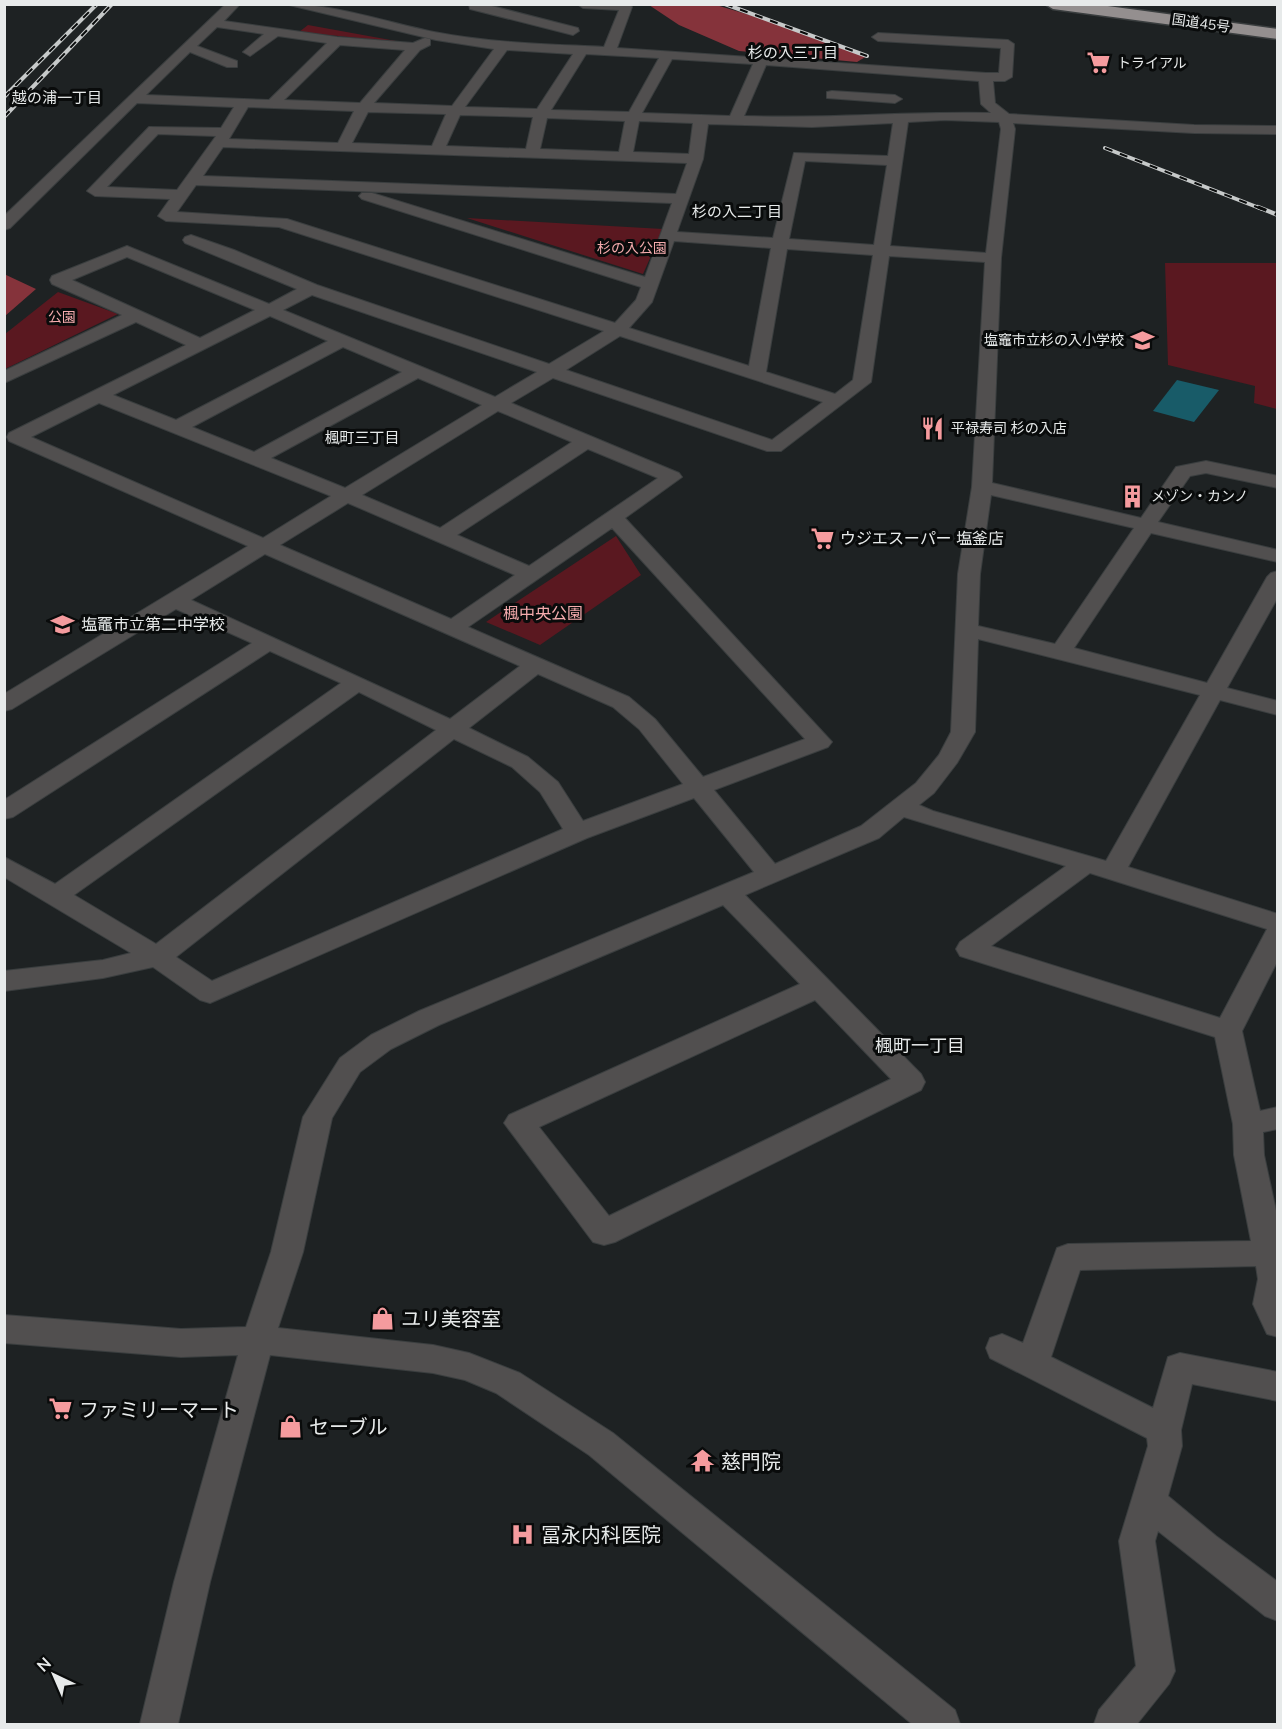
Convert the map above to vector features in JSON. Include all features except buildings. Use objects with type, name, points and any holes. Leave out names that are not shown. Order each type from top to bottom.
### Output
[{"type":"highway","name":"国道45号","points":[[1053,4],[1278,34]]},
{"type":"street","points":[[4,225],[234,4]]},
{"type":"street","points":[[291,4],[436,36],[503,46],[761,60],[895,72],[1005,77],[1008,44],[879,37]]},
{"type":"street","points":[[478,4],[474,6],[583,14],[626,7],[608,52]]},
{"type":"street","points":[[562,50],[583,14]]},
{"type":"street","points":[[213,23],[337,41],[416,47]]},
{"type":"street","points":[[250,52],[275,32]]},
{"type":"street","points":[[343,147],[363,108],[416,47],[436,36]]},
{"type":"street","points":[[271,105],[337,41]]},
{"type":"street","points":[[437,150],[456,111],[503,46]]},
{"type":"street","points":[[188,47],[232,64]]},
{"type":"street","points":[[532,153],[541,114],[581,51]]},
{"type":"street","points":[[625,156],[633,117],[667,55]]},
{"type":"street","points":[[735,121],[761,60]]},
{"type":"street","points":[[191,240],[228,253],[311,290],[774,447],[862,382],[894,161],[895,72]]},
{"type":"street","points":[[159,1725],[192,1582],[258,1340],[287,1252],[318,1117],[350,1065],[381,1042],[429,1018],[814,858],[870,832],[903,807],[937,773],[963,732],[969,632],[969,574],[982,487],[993,258],[1008,129],[1005,118],[988,104],[987,77]]},
{"type":"street","points":[[832,95],[895,99]]},
{"type":"street","points":[[133,99],[735,121],[812,123],[945,116],[1194,129],[1278,130]]},
{"type":"street","points":[[243,104],[223,137],[166,216],[282,222],[836,400]]},
{"type":"street","points":[[4,704],[616,331],[638,310],[650,284],[696,159],[701,119]]},
{"type":"street","points":[[180,195],[95,191],[154,130],[343,147],[696,159]]},
{"type":"street","points":[[757,375],[770,289],[799,156],[894,161]]},
{"type":"street","points":[[191,180],[682,198]]},
{"type":"street","points":[[341,186],[650,284]]},
{"type":"street","points":[[668,236],[993,258]]},
{"type":"street","points":[[201,345],[58,280],[127,251],[672,477],[454,627]]},
{"type":"street","points":[[10,435],[99,396],[311,290]]},
{"type":"street","points":[[4,378],[136,315]]},
{"type":"street","points":[[176,428],[342,340]]},
{"type":"street","points":[[255,459],[417,371]]},
{"type":"street","points":[[99,396],[348,496],[530,574]]},
{"type":"street","points":[[10,435],[268,545],[621,702],[647,724],[770,875]]},
{"type":"street","points":[[442,536],[587,441]]},
{"type":"street","points":[[1060,652],[1147,528],[1183,471],[1206,467],[1278,482]]},
{"type":"street","points":[[982,487],[1147,528],[1278,556]]},
{"type":"street","points":[[4,865],[157,957],[210,993],[578,832],[820,742],[614,517]]},
{"type":"street","points":[[1113,871],[1212,689],[1278,577]]},
{"type":"street","points":[[176,601],[455,729],[520,762],[549,787],[578,832]]},
{"type":"street","points":[[969,632],[988,633],[1212,689],[1278,708]]},
{"type":"street","points":[[4,812],[268,643]]},
{"type":"street","points":[[4,981],[103,969],[157,957],[455,729],[536,664]]},
{"type":"street","points":[[55,896],[356,683]]},
{"type":"street","points":[[903,807],[924,817],[1087,863],[1278,923]]},
{"type":"street","points":[[1087,863],[969,949],[1228,1031]]},
{"type":"street","points":[[727,893],[819,987],[911,1082],[604,1233],[519,1123],[819,987]]},
{"type":"street","points":[[1278,932],[1228,1031],[1248,1124],[1249,1155],[1274,1270],[1269,1304],[1278,1324]]},
{"type":"street","points":[[1248,1124],[1278,1118]]},
{"type":"street","points":[[1032,1364],[1068,1257],[1274,1270]]},
{"type":"street","points":[[4,1329],[181,1342],[258,1340],[433,1359],[470,1366],[508,1383],[551,1409],[601,1444],[941,1725]]},
{"type":"street","points":[[1002,1348],[1164,1430]]},
{"type":"street","points":[[1113,1725],[1156,1671],[1137,1540],[1165,1446],[1164,1430],[1180,1367],[1278,1388]]},
{"type":"street","points":[[1148,1501],[1203,1548],[1278,1604]]},
{"type":"green space","points":[[308,25],[407,43],[299,32]]},
{"type":"green space","name":"杉の入公園","points":[[467,218],[663,229],[643,274]]},
{"type":"green space","points":[[1165,263],[1277,263],[1277,409],[1254,403],[1255,386],[1168,365]]},
{"type":"green space","name":"公園","points":[[58,292],[118,314],[5,369],[5,334]]},
{"type":"green space","name":"楓中央公園","points":[[616,536],[641,575],[540,645],[486,622]]},
{"type":"shaded area","points":[[649,5],[716,5],[780,24],[867,56],[857,62],[739,51],[679,25]]},
{"type":"shaded area","points":[[4,274],[36,289],[5,316],[4,316]]},
{"type":"water","points":[[1177,380],[1219,390],[1194,422],[1153,411]]},
{"type":"railway","points":[[4,97],[97,4]]},
{"type":"railway","points":[[4,117],[112,4]]},
{"type":"railway","points":[[725,4],[867,56]]},
{"type":"railway","points":[[1105,148],[1262,209]]},
{"type":"railway","points":[[1258,207],[1278,215]]},
{"type":"place","name":"トライアル","points":[[1099,63]]},
{"type":"place","name":"塩竈市立杉の入小学校","points":[[1142,340]]},
{"type":"place","name":"平禄寿司 杉の入店","points":[[933,428]]},
{"type":"place","name":"メゾン・カンノ","points":[[1133,496]]},
{"type":"place","name":"ウジエスーパー 塩釜店","points":[[822,538]]},
{"type":"place","name":"塩竈市立第二中学校","points":[[63,624]]},
{"type":"place","name":"ユリ美容室","points":[[383,1318]]},
{"type":"place","name":"ファミリーマート","points":[[61,1409]]},
{"type":"place","name":"セーブル","points":[[291,1426]]},
{"type":"place","name":"慈門院","points":[[703,1461]]},
{"type":"place","name":"冨永内科医院","points":[[523,1534]]},
{"type":"district","name":"杉の入三丁目","points":[[793,52]]},
{"type":"district","name":"越の浦一丁目","points":[[57,97]]},
{"type":"district","name":"杉の入二丁目","points":[[737,211]]},
{"type":"district","name":"楓町三丁目","points":[[362,437]]},
{"type":"district","name":"楓町一丁目","points":[[920,1045]]}]
